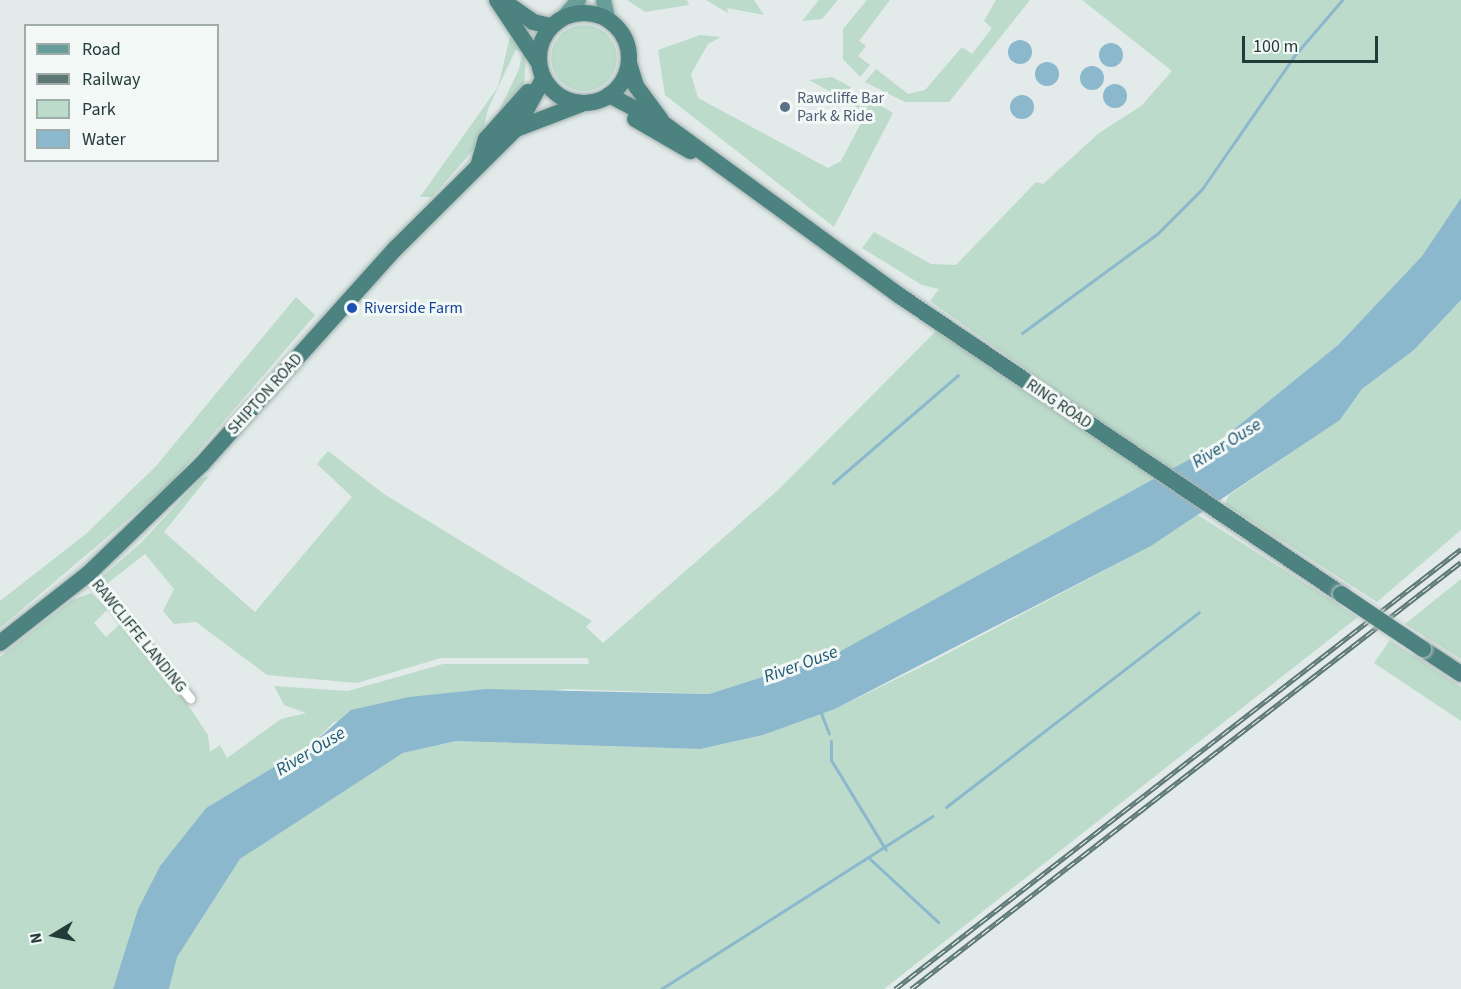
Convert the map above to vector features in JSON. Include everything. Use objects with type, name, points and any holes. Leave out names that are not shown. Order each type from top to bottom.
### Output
[{"type":"highway","points":[[500,0],[533,22],[565,13]]},
{"type":"highway","points":[[500,0],[556,94],[585,103],[609,95],[623,81],[629,62],[623,35],[607,18],[580,12],[543,15],[519,0]]},
{"type":"highway","points":[[479,164],[486,139],[527,93],[538,64],[541,43],[565,13]]},
{"type":"highway","name":"RING ROAD","points":[[629,62],[636,86],[664,124]]},
{"type":"highway","name":"SHIPTON ROAD","points":[[516,129],[538,64]]},
{"type":"highway","name":"RING ROAD","points":[[609,95],[664,124],[702,155],[1050,398],[1461,674]]},
{"type":"highway","name":"SHIPTON ROAD","points":[[0,643],[87,574],[202,464],[479,164],[516,129],[585,103]]},
{"type":"highway","points":[[568,108],[613,108],[673,146],[702,155]]},
{"type":"main road","points":[[603,0],[607,18]]},
{"type":"street","name":"RAWCLIFFE LANDING","points":[[87,574],[190,698]]},
{"type":"green space","points":[[627,0],[687,0],[689,5],[645,12]]},
{"type":"green space","points":[[706,0],[754,0],[764,15],[727,8],[728,13]]},
{"type":"green space","points":[[819,0],[838,0],[822,19],[802,21]]},
{"type":"green space","points":[[867,0],[890,0],[859,41],[866,46],[858,56],[870,65],[860,77],[843,59],[843,29]]},
{"type":"green space","points":[[996,0],[1030,0],[949,102],[905,102],[865,82],[876,69],[908,94],[925,90],[962,47],[972,54],[992,28],[984,21]]},
{"type":"green space","points":[[1082,0],[1461,0],[1461,198],[1422,256],[1338,345],[1212,447],[1073,527],[837,653],[709,694],[566,689],[334,722],[312,744],[206,808],[160,866],[138,909],[113,989],[0,989],[0,657],[72,600],[91,593],[108,609],[94,623],[106,637],[121,623],[180,693],[208,735],[210,752],[220,745],[227,758],[281,719],[306,713],[284,705],[274,686],[348,691],[443,664],[589,664],[588,658],[441,658],[357,683],[267,675],[196,622],[174,624],[163,611],[174,589],[145,554],[103,587],[98,580],[142,542],[201,478],[209,476],[164,532],[255,612],[352,497],[317,464],[328,451],[384,494],[592,621],[586,627],[603,643],[778,490],[937,330],[1056,412],[1065,397],[930,301],[939,289],[922,285],[862,248],[874,232],[931,264],[956,265],[1036,182],[1043,184],[1099,133],[1141,106],[1172,71]]},
{"type":"green space","points":[[584,25],[597,28],[607,35],[614,45],[617,58],[614,71],[607,81],[597,88],[584,91],[571,88],[561,81],[554,71],[551,58],[554,45],[561,35],[571,28]]},
{"type":"green space","points":[[700,35],[721,37],[708,44],[691,74],[698,98],[828,168],[841,161],[861,123],[860,110],[852,104],[858,92],[893,113],[834,227],[665,95],[658,50]]},
{"type":"green space","points":[[510,37],[526,57],[524,86],[498,113],[519,69],[522,53],[516,49],[488,109],[481,141],[432,197],[420,197],[498,87]]},
{"type":"green space","points":[[832,77],[851,87],[844,99],[809,80]]},
{"type":"green space","points":[[296,297],[315,315],[171,483],[0,628],[0,601],[87,533],[156,466]]},
{"type":"green space","points":[[1461,300],[1461,530],[1377,602],[1225,504],[1229,495],[1340,420],[1362,389],[1414,350]]},
{"type":"green space","points":[[1198,515],[1358,617],[884,989],[169,989],[176,957],[240,859],[403,753],[456,741],[700,749],[763,735],[835,709],[931,662],[1151,546]]},
{"type":"green space","points":[[1461,579],[1461,659],[1405,624]]},
{"type":"green space","points":[[1390,640],[1461,687],[1461,721],[1374,663]]},
{"type":"water","points":[[1020,40],[1029,43],[1032,52],[1029,61],[1020,64],[1011,61],[1008,52],[1011,43]]},
{"type":"water","points":[[1111,43],[1120,46],[1123,55],[1120,64],[1111,67],[1102,64],[1099,55],[1102,46]]},
{"type":"water","points":[[1047,62],[1056,65],[1059,74],[1056,83],[1047,86],[1038,83],[1035,74],[1038,65]]},
{"type":"water","points":[[1092,66],[1097,67],[1103,73],[1103,83],[1097,89],[1092,90],[1087,89],[1081,83],[1080,78],[1081,73],[1087,67]]},
{"type":"water","points":[[1115,84],[1124,87],[1127,96],[1124,105],[1115,108],[1106,105],[1103,96],[1106,87]]},
{"type":"water","points":[[1022,95],[1031,98],[1034,107],[1031,116],[1022,119],[1013,116],[1010,107],[1013,98]]},
{"type":"water","name":"River Ouse","points":[[1461,198],[1461,300],[1414,350],[1362,389],[1340,420],[1151,546],[835,709],[763,735],[700,749],[456,741],[403,753],[240,859],[177,957],[169,989],[113,989],[138,909],[160,866],[206,808],[312,744],[351,710],[409,697],[487,689],[709,694],[837,653],[1212,447],[1338,345],[1422,256]]},
{"type":"waterway","points":[[1022,333],[1158,233],[1202,189],[1294,56],[1342,0]]},
{"type":"waterway","points":[[833,483],[958,375]]},
{"type":"waterway","points":[[946,807],[1199,612]]},
{"type":"waterway","points":[[821,713],[829,734]]},
{"type":"waterway","points":[[831,741],[831,760],[886,850]]},
{"type":"waterway","points":[[661,989],[933,816]]},
{"type":"waterway","points":[[870,859],[938,922]]},
{"type":"railway","points":[[895,989],[1461,549]]},
{"type":"railway","points":[[911,989],[1461,562]]},
{"type":"place","name":"Rawcliffe Bar Park & Ride","points":[[785,107]]},
{"type":"place","name":"Riverside Farm","points":[[352,308]]}]
